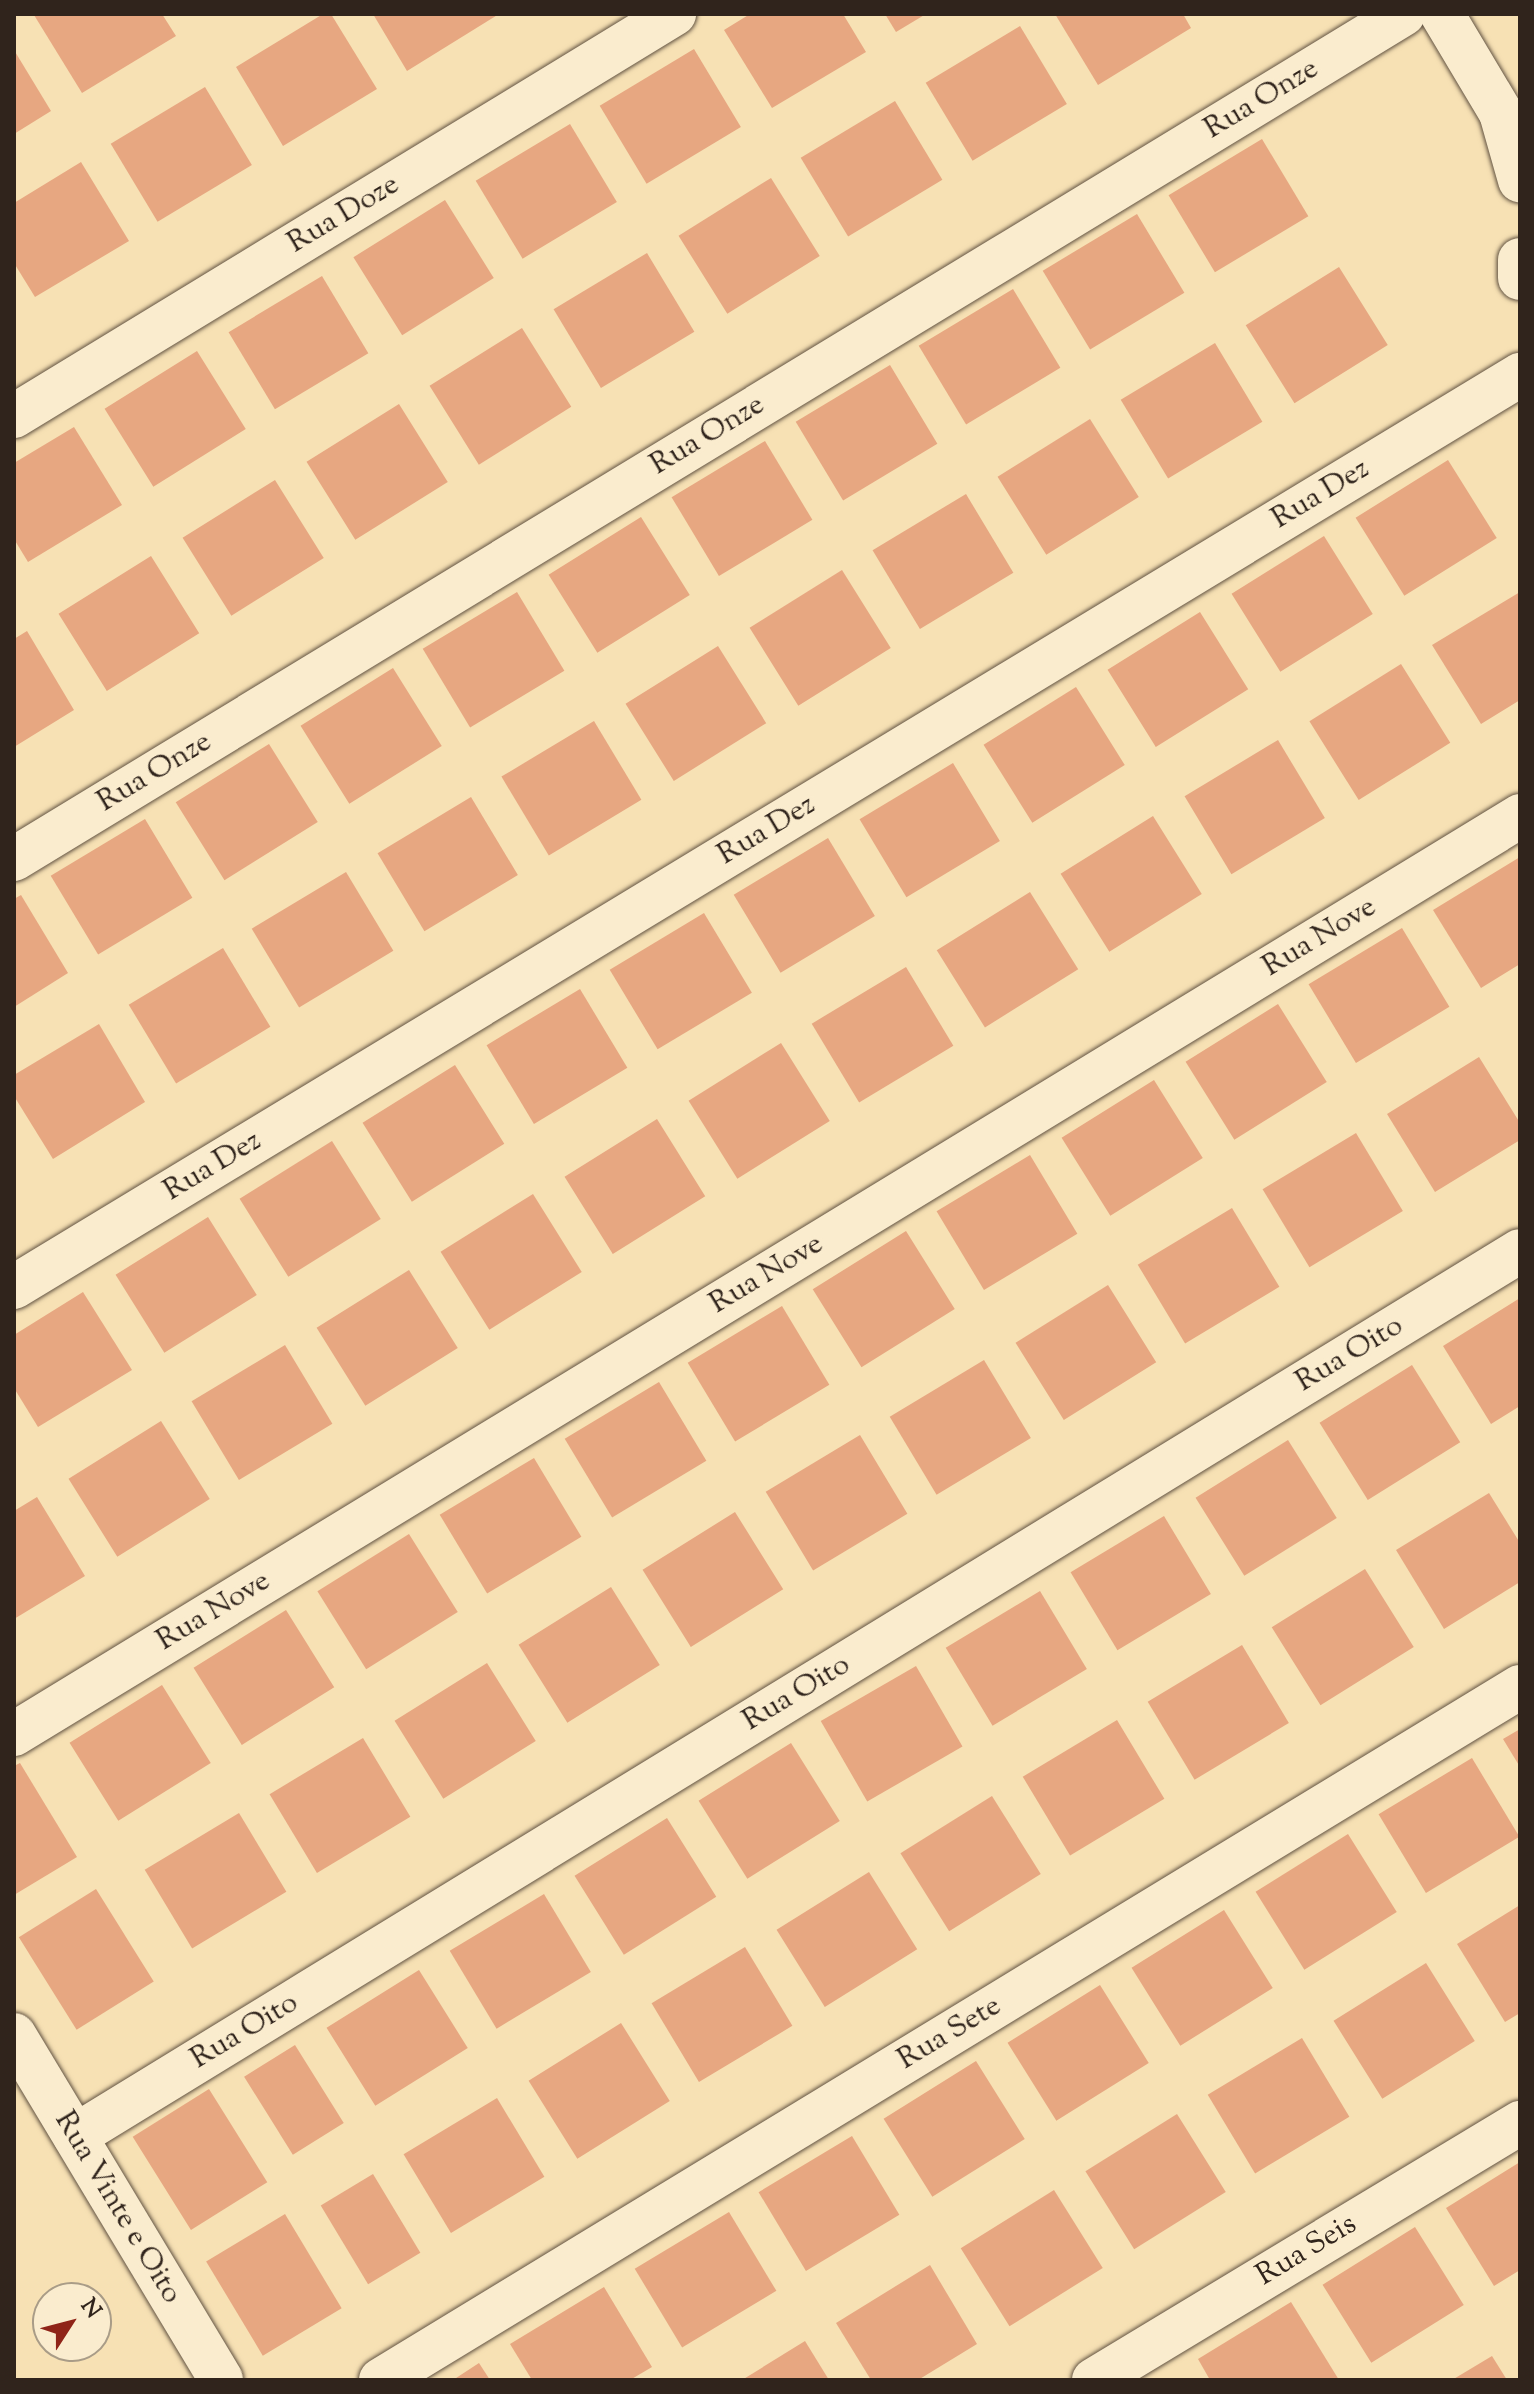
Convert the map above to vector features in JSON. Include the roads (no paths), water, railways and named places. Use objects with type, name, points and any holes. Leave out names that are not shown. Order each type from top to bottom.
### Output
[{"type":"street","name":"Rua Doze","points":[[14,416],[674,14]]},
{"type":"street","name":"Rua Onze","points":[[14,859],[1403,14]]},
{"type":"street","points":[[1442,14],[1501,113],[1520,180]]},
{"type":"street","points":[[1520,260],[1520,278]]},
{"type":"street","name":"Rua Dez","points":[[14,1287],[1520,375]]},
{"type":"street","name":"Rua Nove","points":[[14,1734],[1520,816]]},
{"type":"street","name":"Rua Oito","points":[[75,2136],[1520,1251]]},
{"type":"street","name":"Rua Sete","points":[[381,2380],[1520,1687]]},
{"type":"street","name":"Rua Vinte e Oito","points":[[14,2035],[221,2380]]},
{"type":"street","name":"Rua Seis","points":[[1094,2380],[1520,2123]]}]
